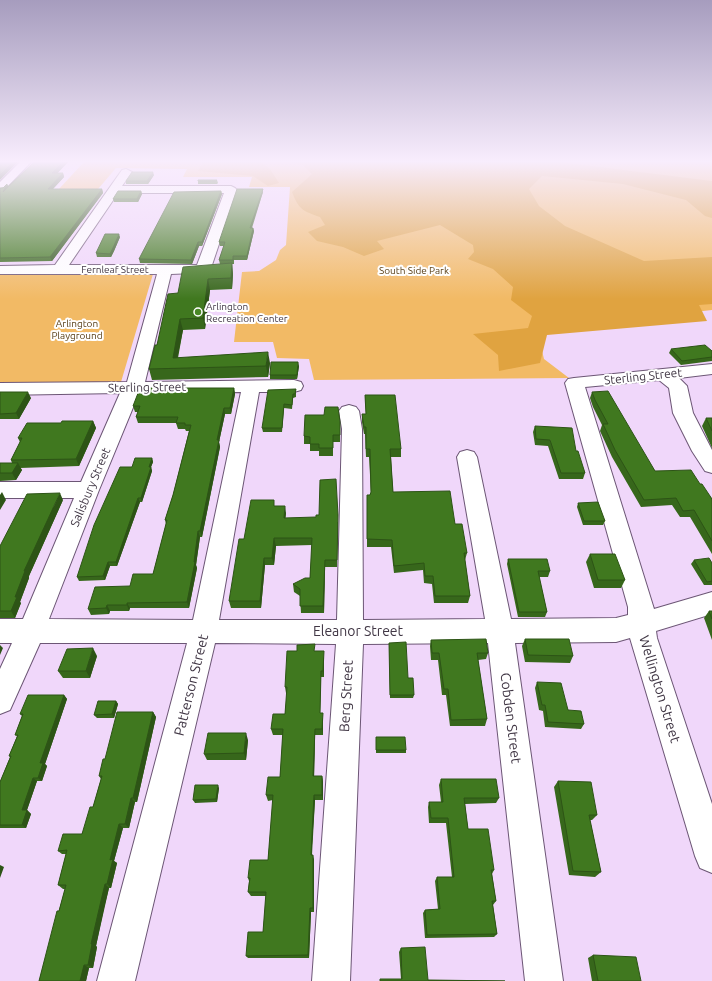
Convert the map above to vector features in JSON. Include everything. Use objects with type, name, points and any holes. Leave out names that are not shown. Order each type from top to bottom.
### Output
[{"type":"street","points":[[59,270],[101,208]]},
{"type":"street","points":[[203,269],[225,208]]},
{"type":"street","name":"Salisbury Street","points":[[0,700],[32,630],[88,490],[136,380],[165,269]]},
{"type":"street","name":"Fernleaf Street","points":[[0,270],[224,269]]},
{"type":"street","name":"Sterling Street","points":[[574,383],[712,369]]},
{"type":"street","points":[[663,374],[678,386],[683,413],[702,451],[712,466]]},
{"type":"street","name":"Wellington Street","points":[[574,383],[641,607],[642,638],[712,856]]},
{"type":"street","name":"Patterson Street","points":[[116,981],[204,631],[251,386]]},
{"type":"street","name":"Sterling Street","points":[[0,389],[294,386]]},
{"type":"street","name":"Berg Street","points":[[331,981],[350,632],[352,430],[349,411]]},
{"type":"street","name":"Cobden Street","points":[[467,457],[500,631],[544,981]]},
{"type":"street","points":[[0,490],[88,490]]},
{"type":"street","name":"Eleanor Street","points":[[0,631],[350,632],[616,630],[642,624],[712,603]]},
{"type":"green space","name":"South Side Park","points":[[289,208],[712,208],[712,310],[537,330],[544,359],[569,378],[314,380],[309,359],[277,358],[273,342],[234,342],[242,272],[259,271],[276,260],[280,250],[286,245]]},
{"type":"green space","name":"Arlington Playground","points":[[153,274],[121,382],[0,382],[0,275]]},
{"type":"shaded area","points":[[301,208],[541,208],[565,226],[644,261],[712,257],[712,304],[699,305],[707,321],[547,335],[540,363],[499,371],[498,355],[473,334],[528,328],[532,316],[511,300],[513,287],[493,269],[468,259],[474,252],[473,245],[440,225],[377,241],[384,249],[364,256],[343,247],[317,241],[308,232],[325,225],[320,217]]},
{"type":"shaded area","points":[[695,208],[712,208],[712,218],[705,216]]},
{"type":"building","points":[[0,208],[88,208],[50,257],[0,258]]},
{"type":"building","points":[[166,208],[215,208],[202,242],[198,242],[191,260],[139,259]]},
{"type":"building","points":[[231,208],[257,208],[250,228],[253,228],[247,256],[233,256],[233,260],[219,260],[225,242],[219,242]]},
{"type":"building","points":[[105,234],[119,234],[110,254],[96,253]]},
{"type":"building","points":[[232,263],[231,278],[208,279],[203,318],[180,319],[173,358],[268,352],[266,366],[149,369],[155,345],[157,345],[168,294],[178,293],[183,267]]},
{"type":"building","points":[[705,345],[712,351],[712,357],[682,361],[671,349]]},
{"type":"building","points":[[271,362],[298,362],[297,375],[270,375]]},
{"type":"building","points":[[140,388],[234,388],[230,408],[224,408],[217,440],[219,440],[200,531],[198,531],[195,562],[187,602],[127,603],[127,605],[107,605],[106,608],[88,609],[95,587],[130,586],[133,574],[153,574],[167,520],[165,520],[191,425],[176,423],[178,417],[136,417],[140,406],[133,406]]},
{"type":"building","points":[[296,389],[295,394],[293,394],[292,405],[284,404],[282,428],[262,428],[268,390]]},
{"type":"building","points":[[608,391],[655,471],[691,470],[700,484],[702,484],[712,499],[712,541],[694,510],[683,511],[676,498],[644,500],[615,450],[603,424],[608,424],[592,392]]},
{"type":"building","points":[[0,392],[28,392],[16,413],[0,414]]},
{"type":"building","points":[[365,395],[395,395],[401,449],[390,449],[393,492],[450,491],[455,524],[462,524],[467,553],[464,553],[470,596],[435,596],[433,576],[425,576],[424,563],[394,566],[392,540],[367,539],[367,495],[370,495],[371,492],[370,449],[366,449],[366,427],[364,427],[362,414],[366,414]]},
{"type":"building","points":[[325,407],[338,407],[340,435],[333,435],[333,448],[319,448],[319,444],[310,444],[310,437],[304,436],[305,415],[324,415]]},
{"type":"building","points":[[706,418],[712,418],[712,431]]},
{"type":"building","points":[[62,421],[93,421],[76,459],[11,460],[22,438],[18,438],[27,423],[61,423]]},
{"type":"building","points":[[535,426],[572,428],[576,451],[578,451],[585,473],[561,473],[550,440],[536,439]]},
{"type":"building","points":[[135,458],[152,458],[149,467],[151,467],[141,498],[138,498],[116,562],[108,562],[103,576],[77,577],[94,525],[120,467],[132,467]]},
{"type":"building","points":[[0,463],[18,463],[12,473],[0,473]]},
{"type":"building","points":[[336,479],[338,515],[337,560],[325,560],[323,606],[300,606],[300,589],[293,584],[305,578],[310,578],[312,538],[274,538],[272,558],[264,558],[260,601],[229,601],[239,539],[244,539],[251,500],[274,500],[274,506],[285,506],[284,518],[316,517],[316,515],[319,515],[320,480]]},
{"type":"building","points":[[60,493],[24,571],[15,597],[17,597],[11,611],[0,611],[0,546],[27,494]]},
{"type":"building","points":[[598,502],[605,521],[584,521],[578,503]]},
{"type":"building","points":[[590,554],[615,554],[625,580],[598,580]]},
{"type":"building","points":[[709,558],[712,563],[712,581],[707,582],[694,560]]},
{"type":"building","points":[[508,559],[547,559],[550,571],[538,571],[547,612],[519,612]]},
{"type":"building","points":[[709,611],[712,611],[712,619]]},
{"type":"building","points":[[486,639],[488,653],[477,653],[487,719],[451,720],[448,689],[444,689],[439,653],[432,653],[431,640]]},
{"type":"building","points":[[525,639],[569,639],[573,656],[528,655]]},
{"type":"building","points":[[406,642],[408,678],[413,678],[414,695],[390,695],[389,643]]},
{"type":"building","points":[[315,644],[314,651],[324,651],[323,671],[321,671],[320,713],[323,713],[322,729],[315,729],[313,776],[322,776],[322,795],[314,795],[311,855],[313,855],[313,908],[310,908],[308,955],[246,956],[248,932],[263,932],[266,892],[248,892],[250,878],[248,878],[250,860],[268,860],[273,795],[266,795],[268,777],[280,777],[283,729],[271,729],[273,714],[285,714],[287,651],[297,651],[297,645]]},
{"type":"building","points":[[93,648],[86,671],[58,671],[67,649]]},
{"type":"building","points":[[537,682],[561,683],[568,710],[581,711],[584,724],[548,722],[545,705],[542,705]]},
{"type":"building","points":[[28,695],[64,695],[40,763],[43,763],[38,778],[33,778],[22,810],[27,810],[22,825],[0,825],[0,782],[18,735],[15,735],[23,714],[20,714]]},
{"type":"building","points":[[98,701],[116,701],[112,714],[94,715]]},
{"type":"building","points":[[117,712],[153,712],[133,798],[131,798],[125,824],[119,824],[110,860],[113,859],[100,905],[88,965],[84,965],[80,981],[39,981],[57,911],[59,911],[66,885],[58,885],[67,850],[58,851],[63,834],[82,834],[90,807],[93,807],[102,776],[99,776]]},
{"type":"building","points":[[208,733],[246,733],[244,753],[204,754]]},
{"type":"building","points":[[376,737],[405,737],[406,750],[376,750]]},
{"type":"building","points":[[441,779],[496,779],[499,798],[464,798],[468,829],[488,829],[494,870],[491,870],[496,901],[492,901],[497,934],[427,935],[425,910],[440,909],[437,877],[454,877],[448,818],[431,818],[429,802],[443,802]]},
{"type":"building","points":[[558,781],[591,782],[597,815],[589,815],[601,872],[573,871]]},
{"type":"building","points":[[195,785],[218,785],[216,799],[193,800]]},
{"type":"building","points":[[425,947],[428,980],[505,981],[380,981],[380,979],[402,979],[401,948]]},
{"type":"building","points":[[593,955],[636,957],[641,981],[598,981]]},
{"type":"place","name":"Arlington Recreation Center","points":[[198,312]]}]
